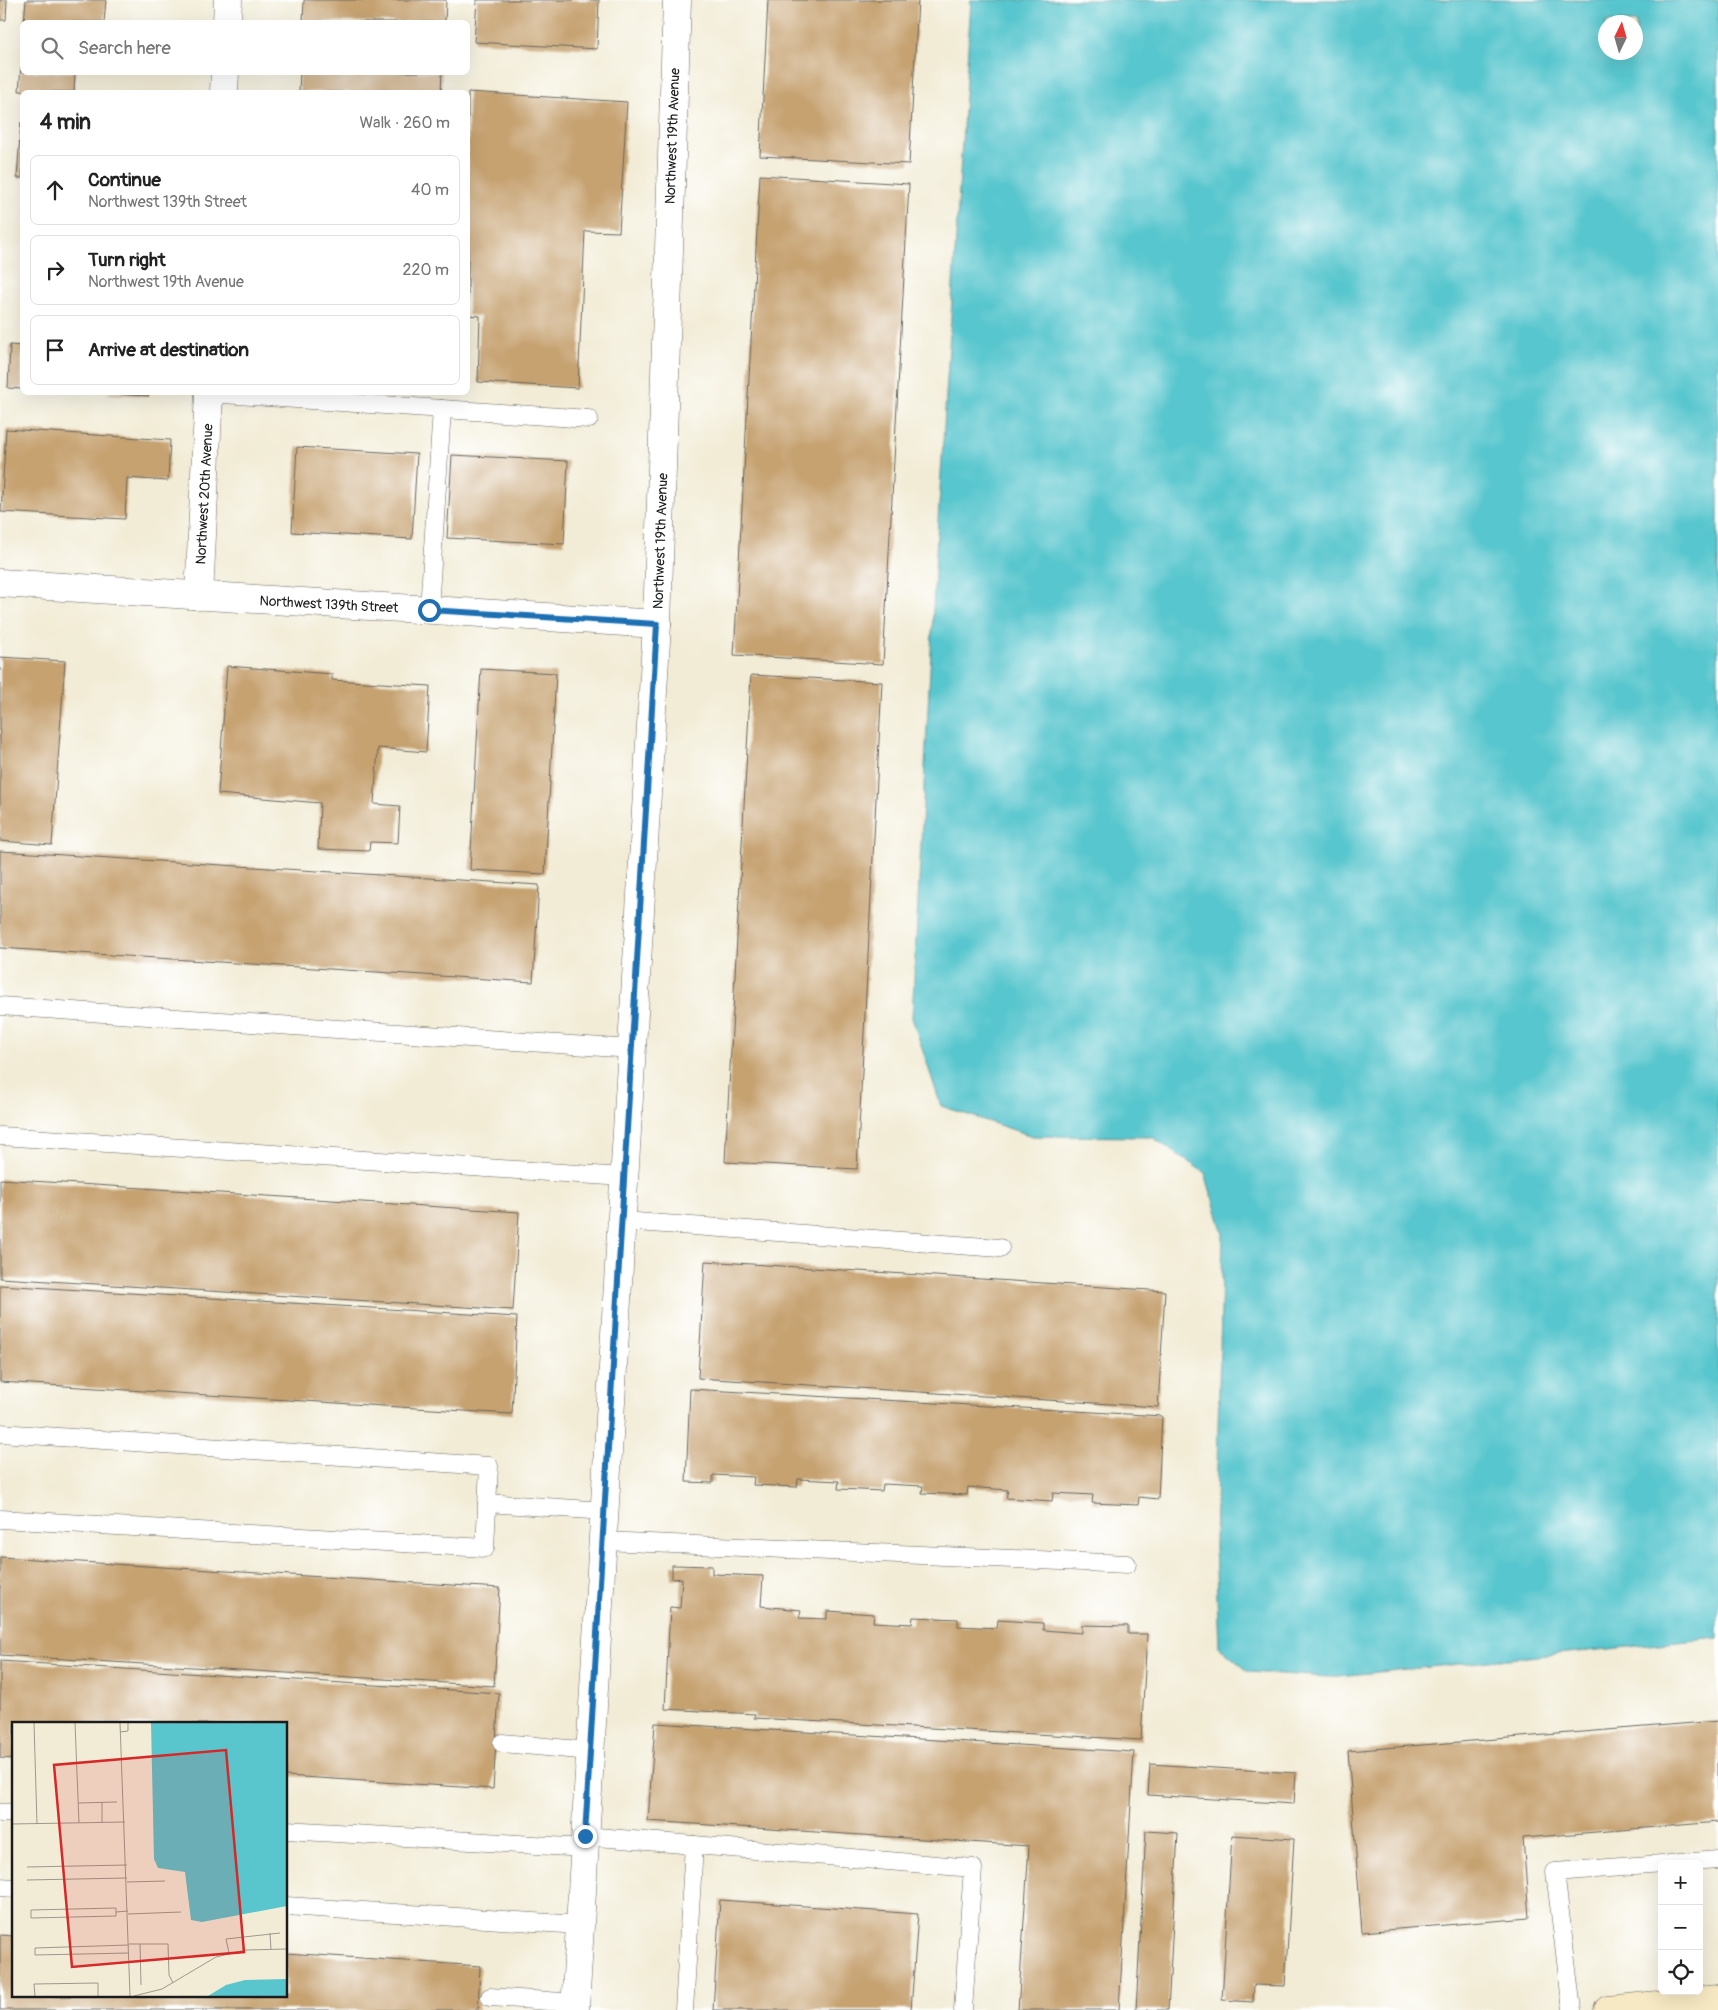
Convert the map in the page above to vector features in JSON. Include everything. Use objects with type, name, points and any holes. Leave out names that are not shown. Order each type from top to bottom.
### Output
[{"type":"main road","points":[[1608,2010],[1718,1999]]},
{"type":"street","points":[[227,20],[228,0]]},
{"type":"street","name":"Northwest 19th Avenue","points":[[575,2007],[657,624],[677,0]]},
{"type":"street","points":[[224,90],[225,75]]},
{"type":"street","name":"Northwest 20th Avenue","points":[[199,596],[209,395]]},
{"type":"street","name":"Northwest 139th Street","points":[[0,583],[657,624]]},
{"type":"lane","points":[[238,395],[589,419]]},
{"type":"lane","points":[[429,610],[442,409]]},
{"type":"lane","points":[[0,1006],[632,1049]]},
{"type":"lane","points":[[0,1136],[624,1177]]},
{"type":"lane","points":[[622,1221],[1000,1248]]},
{"type":"lane","points":[[0,1433],[489,1466],[485,1548],[0,1519]]},
{"type":"lane","points":[[487,1504],[605,1511]]},
{"type":"lane","points":[[603,1542],[1128,1564]]},
{"type":"lane","points":[[502,1743],[590,1750]]},
{"type":"lane","points":[[288,1830],[694,1845],[974,1868],[963,2010]]},
{"type":"lane","points":[[684,2010],[694,1845]]},
{"type":"lane","points":[[1703,1861],[1718,1860]]},
{"type":"lane","points":[[1572,2010],[1555,1872],[1658,1864]]},
{"type":"lane","points":[[288,1906],[580,1925]]},
{"type":"lane","points":[[490,1997],[575,2007]]},
{"type":"water","points":[[971,0],[1718,0],[1718,1638],[1329,1677],[1249,1672],[1219,1647],[1215,1545],[1223,1234],[1205,1173],[1152,1137],[1032,1136],[941,1106],[912,1018],[936,553]]},
{"type":"building","points":[[0,0],[7,0],[6,20],[0,20]]},
{"type":"building","points":[[26,0],[106,0],[104,20],[24,20]]},
{"type":"building","points":[[304,0],[446,0],[445,20],[303,20]]},
{"type":"building","points":[[477,0],[599,0],[597,49],[474,42]]},
{"type":"building","points":[[768,0],[918,0],[909,164],[760,156]]},
{"type":"building","points":[[20,75],[75,75],[74,90],[19,91]]},
{"type":"building","points":[[300,75],[442,75],[441,90],[299,90]]},
{"type":"building","points":[[470,92],[627,102],[619,232],[585,231],[578,388],[478,382],[480,316],[470,315]]},
{"type":"building","points":[[20,136],[20,178],[17,178]]},
{"type":"building","points":[[760,175],[909,184],[883,664],[734,655]]},
{"type":"building","points":[[10,345],[20,346],[20,389],[8,388]]},
{"type":"building","points":[[6,429],[170,440],[168,481],[127,478],[125,519],[1,512]]},
{"type":"building","points":[[297,447],[417,454],[412,539],[292,532]]},
{"type":"building","points":[[452,455],[568,461],[564,544],[447,538]]},
{"type":"building","points":[[0,657],[65,661],[52,845],[0,841]]},
{"type":"building","points":[[227,666],[332,674],[332,680],[430,686],[426,752],[378,748],[374,804],[400,806],[398,843],[370,842],[369,851],[318,849],[320,803],[218,794]]},
{"type":"building","points":[[481,669],[556,673],[545,874],[470,870]]},
{"type":"building","points":[[751,675],[882,682],[857,1169],[725,1162]]},
{"type":"building","points":[[0,851],[539,885],[533,982],[0,948]]},
{"type":"building","points":[[0,1179],[519,1212],[513,1310],[0,1278]]},
{"type":"building","points":[[705,1261],[1165,1291],[1158,1407],[698,1378]]},
{"type":"building","points":[[0,1285],[517,1317],[512,1414],[0,1382]]},
{"type":"building","points":[[690,1389],[1162,1416],[1158,1499],[1139,1497],[1138,1505],[1092,1503],[1093,1495],[1053,1493],[1052,1501],[1006,1498],[1008,1490],[968,1487],[967,1495],[922,1493],[923,1486],[883,1484],[882,1491],[838,1489],[839,1481],[798,1479],[797,1487],[753,1485],[754,1477],[713,1475],[713,1483],[686,1482]]},
{"type":"building","points":[[0,1557],[500,1588],[494,1686],[0,1655]]},
{"type":"building","points":[[672,1565],[712,1566],[712,1574],[763,1576],[761,1606],[801,1610],[799,1618],[827,1619],[827,1611],[874,1614],[873,1622],[912,1624],[913,1617],[958,1619],[958,1626],[997,1628],[998,1620],[1043,1623],[1043,1630],[1082,1633],[1082,1625],[1128,1626],[1128,1634],[1147,1634],[1141,1740],[754,1718],[755,1714],[665,1709],[670,1607],[680,1608],[682,1578],[672,1579]]},
{"type":"building","points":[[0,1661],[499,1693],[493,1789],[288,1776],[288,1722],[12,1722],[12,1759],[0,1758]]},
{"type":"building","points":[[1718,1721],[1718,1822],[1523,1838],[1529,1918],[1362,1932],[1348,1751]]},
{"type":"building","points":[[655,1723],[1134,1752],[1119,2010],[1018,2010],[1029,1846],[648,1821]]},
{"type":"building","points":[[1150,1764],[1296,1773],[1294,1804],[1148,1795]]},
{"type":"building","points":[[1146,1831],[1178,1833],[1168,2010],[1136,2010]]},
{"type":"building","points":[[1232,1835],[1294,1839],[1285,1986],[1254,1985],[1253,2002],[1222,2000]]},
{"type":"building","points":[[720,1900],[918,1914],[911,2010],[713,2010]]},
{"type":"building","points":[[0,1935],[12,1936],[12,1998],[288,1998],[288,1953],[480,1966],[478,2010],[0,2010]]},
{"type":"route","points":[[429,610],[657,624],[585,1836]]}]
